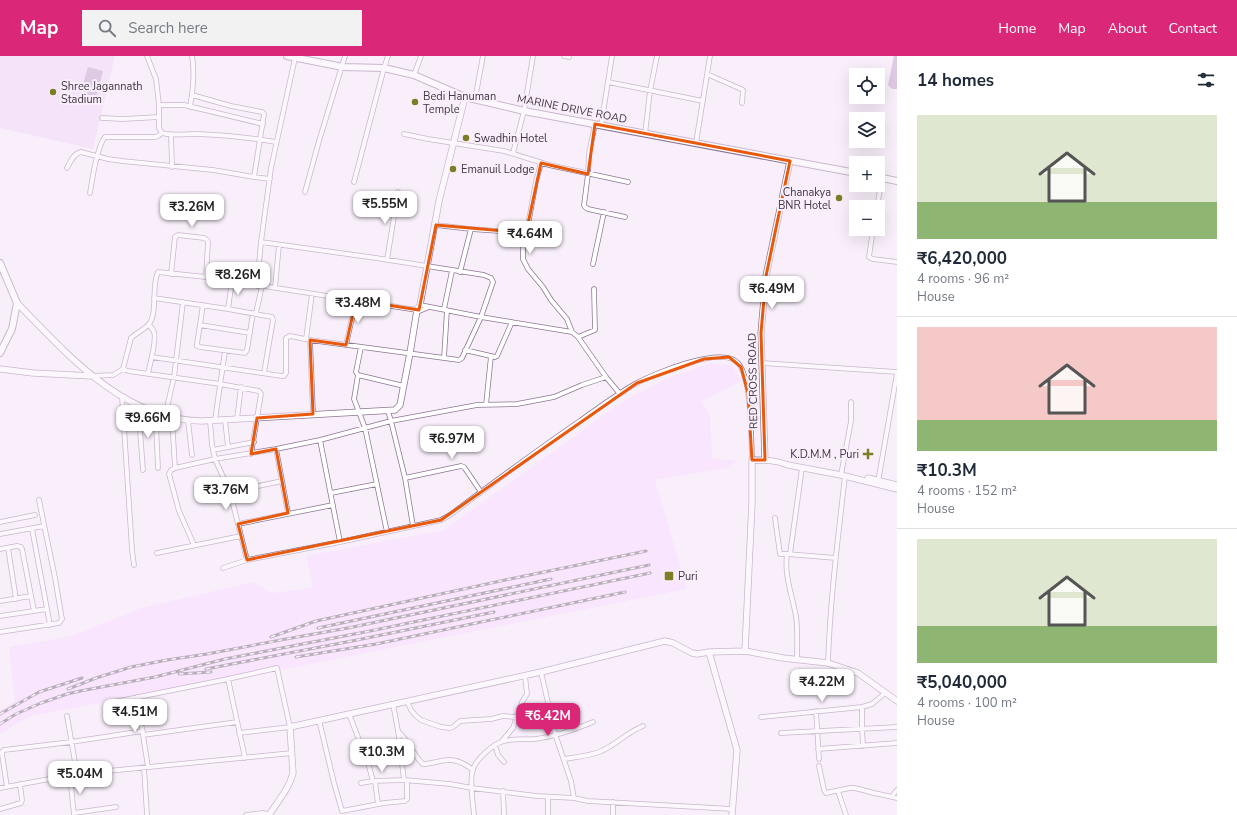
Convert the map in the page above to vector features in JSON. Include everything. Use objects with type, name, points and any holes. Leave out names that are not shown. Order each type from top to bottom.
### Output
[{"type":"highway","name":"MARINE DRIVE ROAD","points":[[287,56],[342,67],[384,68],[414,75],[465,97],[524,111],[849,172]]},
{"type":"highway","points":[[885,179],[897,181]]},
{"type":"highway","points":[[0,263],[18,304],[12,329],[0,353]]},
{"type":"main road","points":[[18,304],[60,347],[92,376],[122,398],[172,418],[188,421],[224,420],[395,410],[399,408],[404,386],[440,199],[465,97]]},
{"type":"main road","name":"RED CROSS ROAD","points":[[765,460],[761,333],[766,276],[790,161]]},
{"type":"main road","points":[[0,369],[33,373],[92,376]]},
{"type":"main road","points":[[745,651],[752,511],[752,460],[780,462],[802,468],[843,474]]},
{"type":"main road","points":[[780,462],[789,461],[897,485]]},
{"type":"main road","points":[[878,482],[897,488]]},
{"type":"main road","points":[[269,814],[286,791],[292,779],[293,773],[290,727],[525,676],[665,642],[672,643],[697,654],[709,652],[745,651],[797,660],[828,663],[858,673],[897,701]]},
{"type":"main road","points":[[709,652],[737,750],[732,812]]},
{"type":"street","points":[[147,56],[155,74],[159,105],[159,128],[162,132],[171,134],[198,134],[260,139],[276,142]]},
{"type":"street","points":[[190,107],[194,63],[192,56]]},
{"type":"street","points":[[305,192],[345,56]]},
{"type":"street","points":[[354,182],[388,56]]},
{"type":"street","points":[[414,75],[421,56]]},
{"type":"street","points":[[475,99],[483,56]]},
{"type":"street","points":[[513,153],[524,111],[533,56]]},
{"type":"street","points":[[564,56],[569,57]]},
{"type":"street","points":[[612,56],[608,82],[598,125],[589,153],[584,204],[588,209],[625,217]]},
{"type":"street","points":[[645,134],[650,91],[657,56]]},
{"type":"street","points":[[696,144],[710,56]]},
{"type":"street","points":[[203,305],[197,346],[245,353],[247,350],[260,286],[261,242],[276,142],[295,58]]},
{"type":"street","points":[[707,74],[743,90],[742,103]]},
{"type":"street","points":[[608,82],[703,101]]},
{"type":"street","points":[[192,95],[230,106],[262,112],[265,115],[254,177]]},
{"type":"street","points":[[159,105],[180,105],[263,124]]},
{"type":"street","points":[[102,118],[159,118]]},
{"type":"street","points":[[90,193],[102,141],[105,137],[155,137],[162,132]]},
{"type":"street","points":[[171,134],[172,167]]},
{"type":"street","points":[[404,134],[428,140],[513,153],[542,163],[628,182]]},
{"type":"street","points":[[67,168],[75,155],[79,152],[122,161],[213,170],[270,179]]},
{"type":"street","points":[[542,163],[536,181],[522,254],[524,264],[567,319],[572,332],[578,337],[620,394]]},
{"type":"street","points":[[387,260],[398,192]]},
{"type":"street","points":[[593,264],[604,212]]},
{"type":"street","points":[[436,225],[526,233]]},
{"type":"street","points":[[460,272],[472,229]]},
{"type":"street","points":[[171,274],[174,239],[176,236],[204,238],[208,242],[206,277]]},
{"type":"street","points":[[872,236],[868,254],[869,257],[873,259],[897,262]]},
{"type":"street","points":[[152,357],[284,376],[286,373],[286,338],[290,336],[459,360],[462,358],[481,317],[492,280],[484,275],[261,242]]},
{"type":"street","points":[[274,288],[279,245]]},
{"type":"street","points":[[444,358],[445,310],[452,271]]},
{"type":"street","points":[[92,376],[113,375],[123,369],[131,338],[148,324],[153,314],[156,276],[158,272],[206,277],[418,309],[429,307],[572,332]]},
{"type":"street","points":[[228,309],[232,281]]},
{"type":"street","points":[[578,337],[595,330],[594,289]]},
{"type":"street","points":[[312,294],[308,339],[313,414]]},
{"type":"street","points":[[154,298],[254,313],[273,318],[264,373]]},
{"type":"street","points":[[346,345],[356,300]]},
{"type":"street","points":[[165,416],[174,377],[182,302]]},
{"type":"street","points":[[418,309],[429,307]]},
{"type":"street","points":[[465,350],[495,357],[498,355],[512,322]]},
{"type":"street","points":[[148,324],[155,335],[148,373]]},
{"type":"street","points":[[200,326],[250,333]]},
{"type":"street","points":[[361,347],[356,372],[358,375],[354,399],[365,428],[387,532]]},
{"type":"street","points":[[225,351],[213,420],[213,450],[215,459],[230,492],[247,560]]},
{"type":"street","points":[[486,405],[491,356]]},
{"type":"street","points":[[223,568],[247,560],[441,520],[522,461],[637,383],[682,364],[704,359],[720,356],[729,357],[737,361],[744,374],[748,393],[752,460]]},
{"type":"street","points":[[762,363],[897,372],[878,482]]},
{"type":"street","points":[[123,369],[128,371],[241,387],[261,392],[251,454]]},
{"type":"street","points":[[358,375],[404,386]]},
{"type":"street","points":[[194,545],[179,511],[170,470],[215,459],[276,450],[391,421],[477,405],[516,404],[554,397],[606,377]]},
{"type":"street","points":[[237,419],[241,387]]},
{"type":"street","points":[[122,398],[134,565]]},
{"type":"street","points":[[828,663],[830,619],[843,474],[851,421],[851,402]]},
{"type":"street","points":[[140,406],[138,417],[143,470]]},
{"type":"street","points":[[388,411],[405,478],[413,526]]},
{"type":"street","points":[[156,412],[158,468]]},
{"type":"street","points":[[172,418],[175,468]]},
{"type":"street","points":[[224,420],[228,447]]},
{"type":"street","points":[[188,421],[192,455]]},
{"type":"street","points":[[320,440],[340,542]]},
{"type":"street","points":[[213,450],[254,442]]},
{"type":"street","points":[[276,450],[288,513]]},
{"type":"street","points":[[405,478],[460,466],[467,469],[481,492]]},
{"type":"street","points":[[797,660],[796,616],[786,571],[802,468]]},
{"type":"street","points":[[230,492],[282,482]]},
{"type":"street","points":[[331,493],[377,484]]},
{"type":"street","points":[[0,632],[50,625],[59,623],[62,619],[39,500]]},
{"type":"street","points":[[238,524],[333,505]]},
{"type":"street","points":[[0,522],[35,516]]},
{"type":"street","points":[[774,518],[780,554],[836,558]]},
{"type":"street","points":[[0,534],[44,526]]},
{"type":"street","points":[[32,529],[50,625]]},
{"type":"street","points":[[157,553],[241,536]]},
{"type":"street","points":[[0,549],[19,546],[22,549],[34,611]]},
{"type":"street","points":[[8,548],[16,599]]},
{"type":"street","points":[[0,601],[31,596]]},
{"type":"street","points":[[0,616],[47,609]]},
{"type":"street","points":[[114,702],[278,668],[290,727],[239,733]]},
{"type":"street","points":[[541,672],[555,734],[571,781],[574,798]]},
{"type":"street","points":[[501,742],[512,728],[522,702],[527,694],[525,676]]},
{"type":"street","points":[[228,679],[245,758]]},
{"type":"street","points":[[761,717],[862,707],[872,704],[885,693]]},
{"type":"street","points":[[137,697],[143,733],[146,767],[147,815]]},
{"type":"street","points":[[407,701],[415,715],[425,722],[441,727],[453,727],[460,721],[491,719],[503,716],[517,716]]},
{"type":"street","points":[[319,720],[342,813],[378,804],[405,801],[407,798],[405,781],[393,704]]},
{"type":"street","points":[[862,707],[863,746]]},
{"type":"street","points":[[816,712],[819,759]]},
{"type":"street","points":[[349,714],[374,781],[378,804]]},
{"type":"street","points":[[67,716],[77,774]]},
{"type":"street","points":[[7,787],[2,754],[4,750],[237,722]]},
{"type":"street","points":[[474,815],[472,770],[480,759],[495,745],[510,740],[535,739],[593,722]]},
{"type":"street","points":[[564,759],[598,752],[618,742],[635,729],[643,726]]},
{"type":"street","points":[[781,733],[897,727]]},
{"type":"street","points":[[398,731],[423,764],[446,760],[456,760],[472,770]]},
{"type":"street","points":[[818,749],[897,743]]},
{"type":"street","points":[[495,745],[498,755],[504,762]]},
{"type":"street","points":[[0,788],[77,774],[292,753]]},
{"type":"street","points":[[819,766],[825,792],[829,794],[855,788],[897,798]]},
{"type":"street","points":[[70,776],[74,814],[116,807]]},
{"type":"street","points":[[361,783],[374,781],[405,781],[450,784],[472,788],[548,797],[574,798],[588,801],[732,812]]},
{"type":"street","points":[[0,809],[21,803],[20,784]]},
{"type":"street","points":[[892,796],[897,790]]},
{"type":"street","points":[[503,791],[504,815]]},
{"type":"street","points":[[838,791],[846,815]]},
{"type":"street","points":[[548,797],[548,815]]},
{"type":"street","points":[[613,802],[613,815]]},
{"type":"street","points":[[246,815],[262,813],[269,814]]},
{"type":"highlighted area","points":[[595,124],[790,161],[766,276],[761,333],[765,460],[752,460],[748,393],[741,367],[729,357],[704,359],[637,383],[441,520],[247,560],[238,524],[288,513],[276,449],[251,454],[257,418],[313,414],[310,340],[346,345],[356,300],[419,310],[436,225],[526,233],[541,163],[588,174]]},
{"type":"shaded area","name":"Shree Jagannath Stadium","points":[[0,56],[115,56],[93,149],[0,128]]},
{"type":"shaded area","points":[[894,56],[897,56],[897,89],[892,89],[888,85]]},
{"type":"shaded area","points":[[88,67],[103,71],[95,101],[79,98]]},
{"type":"shaded area","points":[[712,363],[732,365],[742,381],[701,401],[710,415],[712,458],[737,461],[728,468],[655,480],[687,589],[291,668],[30,716],[0,734],[0,710],[15,701],[9,647],[71,636],[141,608],[254,582],[271,593],[313,588],[306,556],[444,530],[622,402],[668,378]]},
{"type":"railway","points":[[271,637],[316,621],[646,551]]},
{"type":"railway","points":[[68,689],[131,667],[348,628],[649,565]]},
{"type":"railway","points":[[0,724],[16,714],[67,694],[155,677],[225,659],[370,631],[650,573]]},
{"type":"railway","points":[[318,628],[551,579]]},
{"type":"railway","points":[[296,657],[376,644],[625,592]]},
{"type":"railway","points":[[206,669],[494,612]]},
{"type":"railway","points":[[179,674],[211,672]]},
{"type":"railway","points":[[0,714],[39,692],[82,678]]},
{"type":"place","name":"Shree Jagannath Stadium","points":[[53,92]]},
{"type":"place","name":"Bedi Hanuman Temple","points":[[415,102]]},
{"type":"place","name":"Swadhin Hotel","points":[[466,138]]},
{"type":"place","name":"Emanuil Lodge","points":[[453,169]]},
{"type":"place","name":"Chanakya BNR Hotel","points":[[839,198]]},
{"type":"place","name":"K.D.M.M , Puri","points":[[868,454]]},
{"type":"place","name":"Puri","points":[[669,576]]}]
